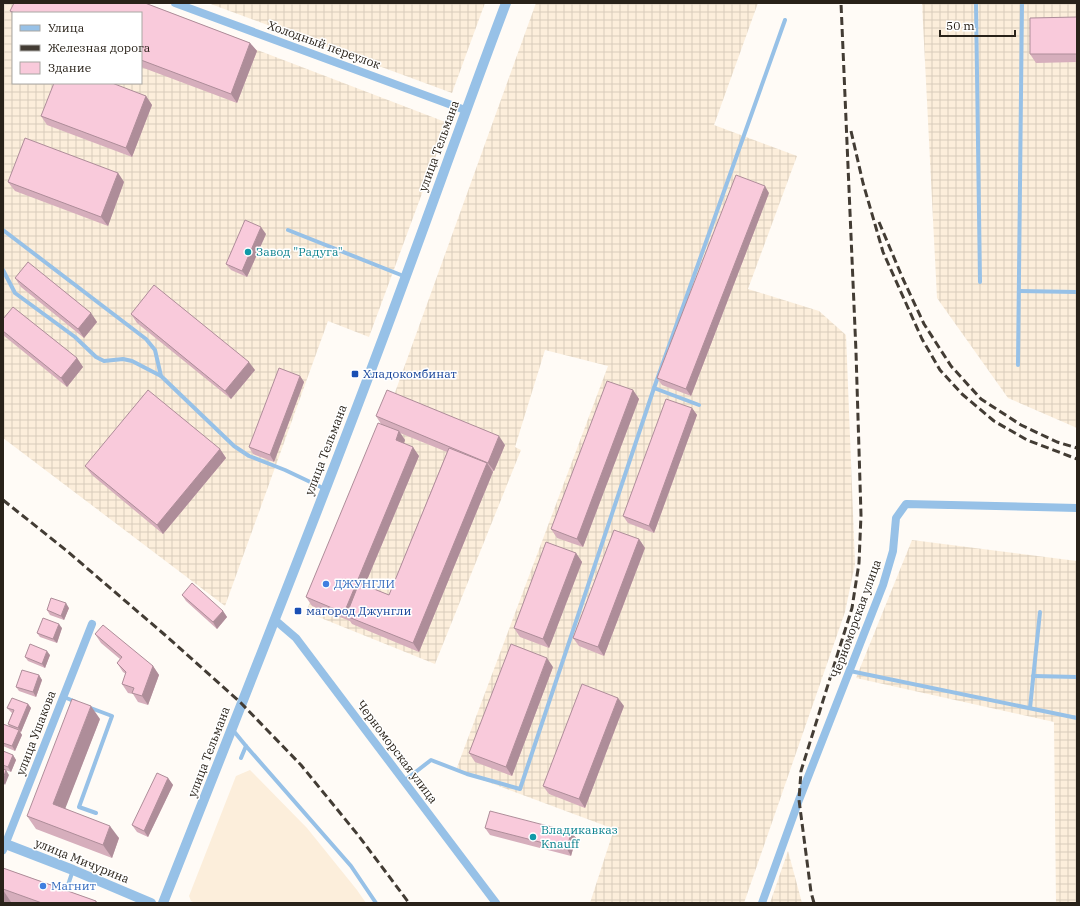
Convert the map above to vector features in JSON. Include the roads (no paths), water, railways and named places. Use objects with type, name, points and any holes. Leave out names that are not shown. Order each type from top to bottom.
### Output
[{"type":"street","name":"Холодный переулок","points":[[175,3],[465,110]]},
{"type":"street","name":"улица Тельмана","points":[[163,903],[275,620],[406,277],[465,110],[506,3]]},
{"type":"street","name":"Черноморская улица","points":[[762,903],[799,800],[883,585],[893,551],[896,518],[906,504],[1077,508]]},
{"type":"street","name":"Черноморская улица","points":[[275,620],[296,638],[496,903]]},
{"type":"street","name":"улица Ушакова","points":[[4,846],[92,624]]},
{"type":"street","name":"улица Мичурина","points":[[4,846],[74,870],[151,903]]},
{"type":"lane","points":[[976,3],[980,282]]},
{"type":"lane","points":[[1018,365],[1022,3]]},
{"type":"lane","points":[[404,781],[431,760],[467,774],[520,789],[654,388],[785,20]]},
{"type":"lane","points":[[3,230],[146,339],[155,350],[161,376]]},
{"type":"lane","points":[[288,230],[406,277]]},
{"type":"lane","points":[[3,270],[15,293],[75,336],[96,357],[104,361],[123,359],[132,361],[161,376],[234,446],[249,456],[285,470],[325,489]]},
{"type":"lane","points":[[1019,291],[1077,292]]},
{"type":"lane","points":[[654,388],[699,405]]},
{"type":"lane","points":[[1030,708],[1040,612]]},
{"type":"lane","points":[[850,671],[1077,718]]},
{"type":"lane","points":[[1033,676],[1077,677]]},
{"type":"lane","points":[[64,697],[78,702]]},
{"type":"lane","points":[[84,705],[112,716],[79,807],[96,813]]},
{"type":"lane","points":[[232,728],[351,866],[376,903]]},
{"type":"lane","points":[[241,758],[246,746]]},
{"type":"lane","points":[[62,903],[74,870]]},
{"type":"railway","points":[[814,903],[811,892],[799,800],[801,771],[852,608],[859,563],[861,515],[856,352],[841,3]]},
{"type":"railway","points":[[851,131],[863,183],[883,252],[922,339],[940,370],[962,394],[994,421],[1027,440],[1077,459]]},
{"type":"railway","points":[[879,222],[924,324],[951,366],[981,399],[1021,425],[1057,442],[1077,448]]},
{"type":"railway","points":[[3,500],[67,551],[165,635],[241,703],[301,765],[358,835],[409,903]]},
{"type":"place","name":"Завод \"Радуга\"","points":[[248,252]]},
{"type":"place","name":"Хладокомбинат","points":[[355,374]]},
{"type":"place","name":"ДЖУНГЛИ","points":[[326,584]]},
{"type":"place","name":"магород Джунгли","points":[[298,611]]},
{"type":"place","name":"Владикавказ Knauff","points":[[533,837]]},
{"type":"place","name":"Магнит","points":[[43,886]]}]
